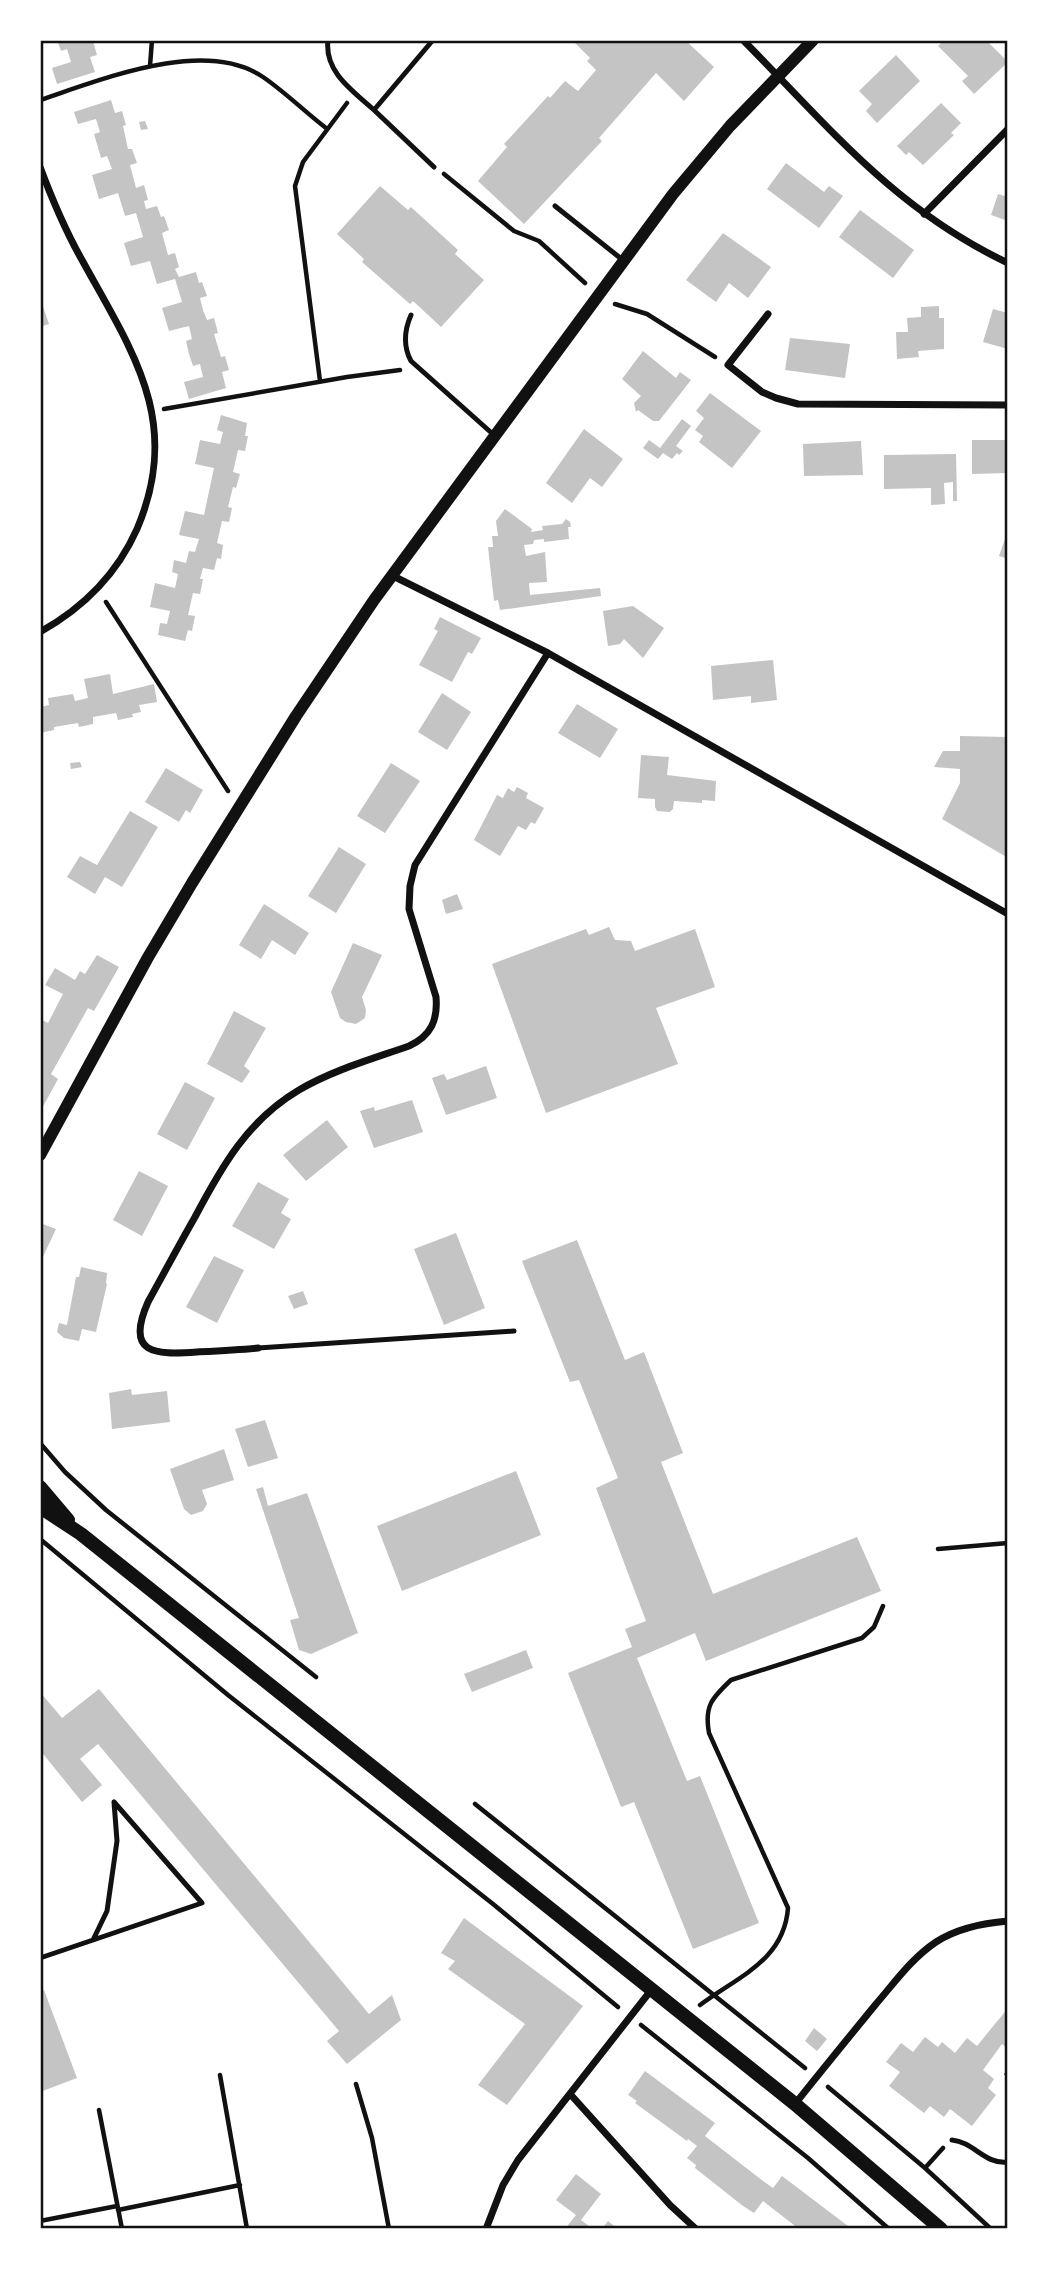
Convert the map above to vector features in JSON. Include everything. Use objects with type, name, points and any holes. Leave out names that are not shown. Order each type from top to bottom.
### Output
[{"type":"main road","points":[[42,1496],[80,1534],[795,2104],[941,2229]]},
{"type":"street","points":[[743,40],[846,148],[924,214],[974,246],[1008,263]]},
{"type":"street","points":[[40,1155],[147,959],[238,807],[391,575],[702,158],[813,40]]},
{"type":"street","points":[[924,214],[1008,129]]},
{"type":"street","points":[[40,167],[72,241],[133,351],[144,377],[153,411],[154,458],[143,515],[120,561],[98,589],[72,612],[40,632]]},
{"type":"street","points":[[768,314],[727,365],[762,392],[798,404],[1008,405]]},
{"type":"street","points":[[391,575],[548,653],[1008,914]]},
{"type":"street","points":[[258,1348],[161,1354],[146,1347],[141,1340],[140,1322],[148,1302],[224,1163],[264,1116],[289,1096],[312,1083],[420,1041],[432,1028],[437,1009],[436,997],[409,909],[410,886],[415,865],[548,653]]},
{"type":"street","points":[[795,2104],[916,1958],[938,1940],[994,1922],[1008,1921]]},
{"type":"street","points":[[486,2229],[496,2200],[511,2171],[652,1989]]},
{"type":"street","points":[[571,2095],[670,2205],[696,2229]]},
{"type":"lane","points":[[328,40],[327,53],[334,71],[434,167]]},
{"type":"lane","points":[[374,110],[433,40]]},
{"type":"lane","points":[[555,206],[624,261]]},
{"type":"lane","points":[[411,315],[404,344],[416,369],[495,436]]},
{"type":"lane","points":[[258,1348],[514,1331]]},
{"type":"lane","points":[[40,1958],[202,1903],[114,1802],[117,1841],[107,1911],[93,1940]]},
{"type":"lane","points":[[952,2140],[971,2145],[992,2161],[1008,2162]]},
{"type":"path","points":[[150,66],[152,40]]},
{"type":"path","points":[[40,100],[117,74],[150,66],[202,61],[229,63],[264,77],[326,128]]},
{"type":"path","points":[[320,382],[295,186],[303,162],[355,93]]},
{"type":"path","points":[[434,167],[514,231],[539,240],[589,287]]},
{"type":"path","points":[[611,303],[647,314],[727,365]]},
{"type":"path","points":[[153,411],[320,382],[416,369]]},
{"type":"path","points":[[98,589],[238,807]]},
{"type":"path","points":[[40,1443],[65,1472],[100,1505],[316,1677]]},
{"type":"path","points":[[40,1539],[228,1695],[494,1904],[790,2143],[889,2229]]},
{"type":"path","points":[[938,1549],[1008,1543]]},
{"type":"path","points":[[685,2016],[761,1964],[780,1941],[787,1921],[788,1908],[709,1733],[706,1715],[715,1695],[731,1680],[862,1637],[874,1627],[883,1606]]},
{"type":"path","points":[[475,1804],[817,2077],[925,2168],[991,2229]]},
{"type":"path","points":[[220,2075],[247,2229]]},
{"type":"path","points":[[356,2084],[372,2138],[389,2229]]},
{"type":"path","points":[[99,2110],[122,2229]]},
{"type":"path","points":[[925,2168],[936,2156]]},
{"type":"path","points":[[40,2221],[240,2185]]},
{"type":"building","points":[[57,40],[93,41],[97,55],[90,57],[95,72],[57,84],[52,68],[71,62],[67,49],[61,51]]},
{"type":"building","points":[[572,40],[685,40],[714,67],[684,101],[656,73],[599,138],[602,141],[524,224],[478,181],[507,147],[504,144],[548,96],[550,98],[565,81],[578,91],[596,70],[587,61],[590,58]]},
{"type":"building","points":[[944,40],[986,40],[1008,62],[974,94],[962,81],[968,76],[938,46]]},
{"type":"building","points":[[896,55],[920,81],[877,123],[866,111],[872,104],[859,91]]},
{"type":"building","points":[[111,100],[115,113],[122,111],[128,149],[132,149],[137,163],[130,165],[136,188],[144,185],[148,200],[144,201],[146,209],[157,206],[161,217],[164,216],[169,230],[162,233],[168,255],[175,253],[179,267],[175,269],[179,277],[196,272],[199,283],[202,282],[207,296],[200,298],[203,310],[207,320],[214,318],[218,333],[214,334],[221,357],[225,356],[229,370],[222,372],[226,388],[189,399],[184,382],[203,377],[200,364],[193,366],[189,354],[186,341],[192,339],[189,326],[169,331],[162,308],[182,302],[175,279],[157,284],[150,261],[131,266],[124,243],[143,237],[136,213],[125,216],[118,193],[99,199],[92,175],[112,169],[107,156],[101,158],[94,134],[100,132],[96,119],[78,124],[74,112]]},
{"type":"building","points":[[941,103],[961,123],[951,133],[954,135],[923,165],[909,152],[906,155],[897,146]]},
{"type":"building","points":[[145,121],[148,129],[141,130],[139,122]]},
{"type":"building","points":[[786,163],[824,192],[829,186],[843,196],[819,228],[767,189]]},
{"type":"building","points":[[380,186],[408,210],[411,207],[458,250],[455,254],[484,280],[441,327],[413,301],[410,304],[362,262],[364,259],[337,234]]},
{"type":"building","points":[[998,194],[1008,197],[1008,221],[991,215]]},
{"type":"building","points":[[860,210],[914,250],[893,278],[839,237]]},
{"type":"building","points":[[723,233],[771,267],[748,298],[729,283],[716,302],[686,280]]},
{"type":"building","points":[[40,298],[49,324],[40,327]]},
{"type":"building","points":[[939,306],[939,318],[944,318],[944,349],[918,351],[919,357],[897,359],[896,332],[908,332],[907,318],[921,317],[921,307]]},
{"type":"building","points":[[993,309],[1008,313],[1008,349],[983,342]]},
{"type":"building","points":[[790,338],[850,344],[845,378],[785,370]]},
{"type":"building","points":[[643,351],[676,378],[680,372],[691,380],[659,421],[653,421],[638,410],[636,412],[634,403],[641,396],[622,379]]},
{"type":"building","points":[[710,393],[761,431],[732,468],[699,442],[703,436],[695,430],[704,418],[696,411]]},
{"type":"building","points":[[221,415],[247,423],[245,436],[248,436],[245,451],[238,450],[233,472],[240,474],[236,488],[233,487],[228,507],[232,508],[229,522],[222,521],[217,543],[223,545],[221,559],[217,558],[214,570],[203,568],[200,594],[193,593],[188,615],[195,616],[192,631],[188,630],[185,641],[158,635],[160,623],[167,624],[170,611],[150,607],[155,583],[175,588],[178,574],[172,572],[174,560],[186,563],[189,551],[195,552],[199,539],[179,535],[185,511],[204,515],[214,468],[195,464],[200,440],[220,444],[223,432],[217,430]]},
{"type":"building","points":[[682,419],[691,426],[676,446],[683,451],[679,455],[677,453],[672,459],[663,453],[658,459],[643,448],[649,440],[660,448]]},
{"type":"building","points":[[584,429],[623,459],[602,487],[590,478],[572,503],[546,483]]},
{"type":"building","points":[[972,440],[1008,440],[1008,473],[972,474]]},
{"type":"building","points":[[861,441],[863,475],[804,476],[803,444]]},
{"type":"building","points":[[956,454],[957,501],[953,501],[953,482],[944,483],[945,504],[931,505],[931,488],[884,489],[884,455]]},
{"type":"building","points":[[505,509],[532,529],[531,532],[543,530],[542,526],[562,524],[566,519],[570,522],[569,539],[544,542],[544,539],[534,540],[533,544],[524,545],[526,556],[545,552],[547,582],[529,583],[530,595],[600,588],[601,596],[500,610],[498,600],[494,601],[488,547],[493,547],[492,536],[498,536],[496,521]]},
{"type":"building","points":[[1008,533],[1008,559],[999,556]]},
{"type":"building","points":[[633,606],[664,628],[643,658],[624,639],[620,644],[608,646],[603,611]]},
{"type":"building","points":[[440,617],[481,638],[472,654],[468,652],[452,682],[419,665],[438,631],[434,629]]},
{"type":"building","points":[[773,660],[777,700],[751,703],[751,696],[713,700],[711,666]]},
{"type":"building","points":[[110,674],[113,694],[154,684],[157,702],[139,705],[141,712],[132,714],[133,717],[118,720],[116,713],[93,717],[93,724],[79,727],[78,723],[54,727],[54,730],[40,733],[40,707],[49,705],[48,698],[73,694],[75,701],[88,698],[84,679]]},
{"type":"building","points":[[442,693],[471,712],[447,750],[418,732]]},
{"type":"building","points":[[577,704],[618,729],[600,758],[558,733]]},
{"type":"building","points":[[960,736],[1008,737],[1008,858],[942,819],[960,783],[960,769],[934,767],[943,751],[960,751]]},
{"type":"building","points":[[641,755],[669,757],[667,775],[716,781],[715,801],[674,801],[670,812],[657,811],[655,799],[638,798]]},
{"type":"building","points":[[80,762],[82,767],[71,769],[70,763]]},
{"type":"building","points":[[391,763],[420,781],[385,833],[357,816]]},
{"type":"building","points":[[166,768],[203,790],[190,813],[186,810],[179,822],[145,802]]},
{"type":"building","points":[[517,787],[528,793],[526,798],[544,808],[535,824],[531,822],[526,830],[518,826],[500,856],[474,840],[497,795],[503,798],[508,788],[514,792]]},
{"type":"building","points":[[130,811],[158,827],[122,887],[105,877],[95,894],[67,877],[80,856],[97,865]]},
{"type":"building","points":[[339,847],[366,864],[336,913],[308,896]]},
{"type":"building","points":[[457,894],[463,909],[446,914],[442,900]]},
{"type":"building","points":[[264,904],[309,933],[295,955],[272,940],[261,959],[239,945]]},
{"type":"building","points":[[609,927],[615,940],[631,941],[635,951],[695,929],[715,987],[656,1008],[678,1064],[546,1113],[492,964],[586,929],[589,935]]},
{"type":"building","points":[[353,943],[382,955],[362,997],[366,1010],[365,1018],[356,1024],[340,1018],[331,992]]},
{"type":"building","points":[[97,955],[119,967],[94,1011],[88,1008],[51,1074],[58,1079],[40,1112],[40,1023],[42,1020],[48,1023],[63,994],[45,985],[55,968],[75,980],[80,971],[85,974]]},
{"type":"building","points":[[234,1011],[266,1028],[244,1066],[250,1071],[242,1083],[207,1064]]},
{"type":"building","points":[[486,1066],[497,1098],[446,1115],[432,1078],[444,1074],[447,1080]]},
{"type":"building","points":[[185,1082],[215,1098],[187,1150],[157,1134]]},
{"type":"building","points":[[412,1100],[423,1132],[374,1148],[360,1111],[374,1107],[375,1111]]},
{"type":"building","points":[[327,1120],[348,1147],[306,1181],[283,1155]]},
{"type":"building","points":[[139,1171],[168,1186],[142,1236],[113,1220]]},
{"type":"building","points":[[258,1182],[289,1199],[281,1213],[291,1219],[274,1249],[232,1226]]},
{"type":"building","points":[[40,1223],[56,1229],[40,1263]]},
{"type":"building","points":[[456,1233],[485,1308],[444,1325],[414,1249]]},
{"type":"building","points":[[577,1240],[625,1360],[644,1352],[683,1453],[661,1462],[713,1594],[857,1537],[881,1591],[706,1661],[695,1633],[637,1658],[687,1781],[700,1776],[759,1923],[693,1949],[634,1802],[621,1807],[568,1673],[632,1647],[625,1629],[646,1621],[596,1488],[618,1478],[579,1380],[570,1382],[522,1261]]},
{"type":"building","points":[[214,1256],[244,1270],[217,1323],[186,1307]]},
{"type":"building","points":[[81,1267],[107,1273],[107,1284],[96,1332],[82,1329],[79,1341],[64,1338],[57,1332],[59,1323],[67,1325],[76,1277],[79,1277]]},
{"type":"building","points":[[303,1291],[308,1304],[294,1309],[288,1296]]},
{"type":"building","points":[[131,1389],[132,1395],[167,1391],[170,1422],[112,1429],[109,1393]]},
{"type":"building","points":[[265,1420],[278,1458],[248,1467],[235,1429]]},
{"type":"building","points":[[224,1449],[234,1480],[202,1490],[207,1504],[203,1511],[191,1515],[184,1509],[170,1469]]},
{"type":"building","points":[[516,1471],[541,1535],[402,1591],[377,1526]]},
{"type":"building","points":[[263,1487],[268,1506],[307,1493],[358,1633],[311,1654],[299,1650],[290,1620],[299,1618],[256,1489]]},
{"type":"building","points":[[526,1650],[533,1668],[472,1692],[464,1674]]},
{"type":"building","points":[[99,1689],[369,2014],[392,1995],[401,2020],[347,2064],[327,2041],[339,2031],[98,1744],[80,1759],[102,1785],[82,1802],[40,1750],[40,1692],[62,1718]]},
{"type":"building","points":[[464,1918],[583,2006],[507,2105],[478,2085],[525,2024],[448,1969],[455,1961],[441,1953]]},
{"type":"building","points":[[44,1990],[77,2078],[40,2092],[40,1992]]},
{"type":"building","points":[[1008,2008],[1008,2049],[1002,2044],[983,2070],[994,2079],[988,2088],[996,2095],[972,2126],[950,2109],[944,2117],[930,2106],[924,2113],[889,2086],[900,2072],[886,2062],[901,2043],[913,2052],[925,2037],[938,2047],[942,2042],[955,2053],[967,2038],[977,2046]]},
{"type":"building","points":[[814,2028],[827,2039],[817,2051],[805,2041]]},
{"type":"building","points":[[645,2071],[715,2123],[705,2136],[763,2181],[773,2188],[782,2176],[852,2229],[799,2229],[763,2201],[754,2213],[743,2206],[695,2168],[696,2165],[687,2158],[697,2146],[635,2103],[637,2101],[628,2095]]},
{"type":"building","points":[[576,2174],[601,2194],[581,2220],[593,2229],[565,2229],[576,2215],[556,2200]]},
{"type":"building","points":[[608,2221],[618,2229],[602,2229]]}]
